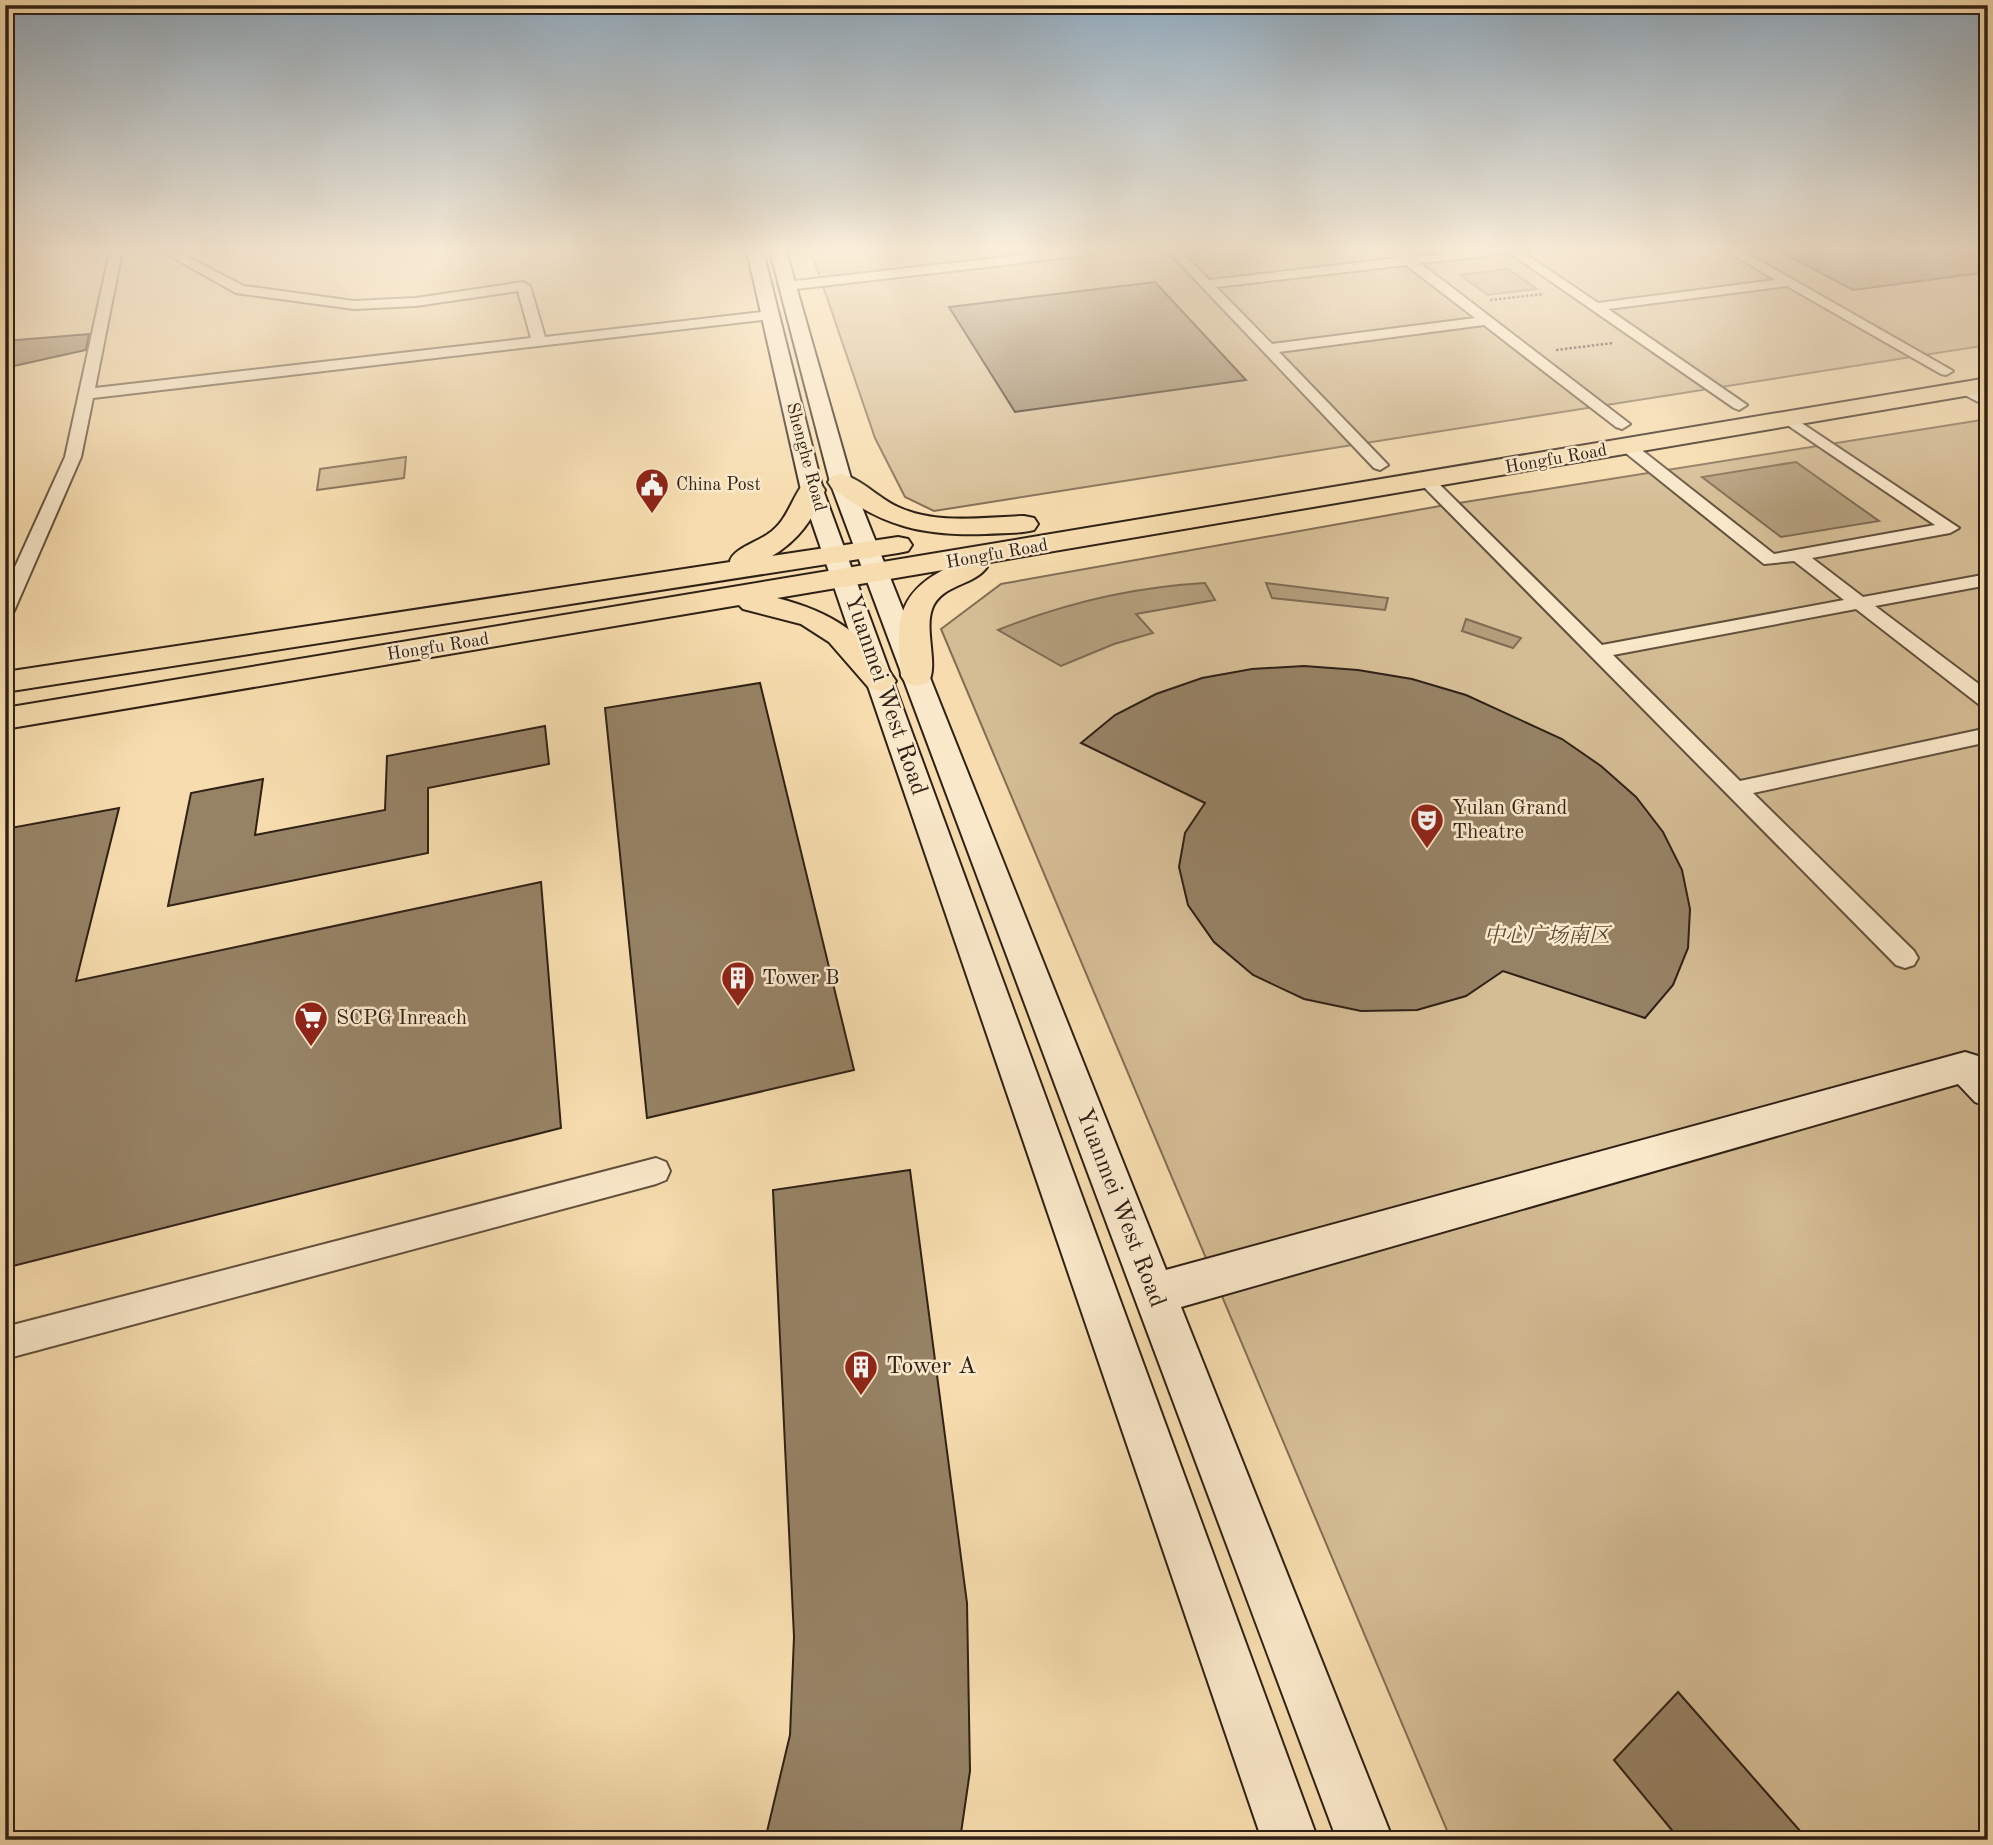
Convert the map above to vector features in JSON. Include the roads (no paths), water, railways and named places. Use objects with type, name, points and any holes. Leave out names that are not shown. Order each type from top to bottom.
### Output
[{"type":"main road","name":"Shenghe Road","points":[[775,337],[812,490],[856,565]]},
{"type":"main road","name":"Shenghe Road","points":[[801,337],[841,482],[856,565]]},
{"type":"main road","name":"Hongfu Road","points":[[5,682],[716,587],[856,565],[1045,546],[1426,481],[1625,436],[1739,405],[1988,364]]},
{"type":"main road","name":"Hongfu Road","points":[[856,565],[1024,524],[1380,465],[1788,419],[1976,387]]},
{"type":"main road","points":[[841,482],[872,505],[898,518],[941,525],[1024,524]]},
{"type":"main road","points":[[716,587],[792,530],[803,515],[812,490]]},
{"type":"main road","points":[[716,587],[813,616],[898,679],[917,604],[944,579],[989,561],[1045,546]]},
{"type":"main road","name":"Yuanmei West Road","points":[[856,565],[898,679],[1290,1840]]},
{"type":"main road","name":"Hongfu Road","points":[[5,719],[716,587]]},
{"type":"main road","name":"Yuanmei West Road","points":[[898,679],[1154,1294],[1365,1840]]},
{"type":"main road","points":[[1154,1294],[1965,1067],[1988,1091]]},
{"type":"street","points":[[5,611],[73,457],[98,337]]},
{"type":"street","points":[[538,337],[539,342]]},
{"type":"street","points":[[86,394],[581,337]]},
{"type":"street","points":[[1257,337],[1380,465]]},
{"type":"street","points":[[1268,349],[1358,337]]},
{"type":"street","points":[[1509,337],[1770,560],[1950,528],[1788,419]]},
{"type":"street","points":[[1639,337],[1739,405]]},
{"type":"street","points":[[1886,337],[1946,371]]},
{"type":"street","points":[[1976,387],[1988,403]]},
{"type":"street","points":[[1426,481],[1905,958]]},
{"type":"street","points":[[1797,555],[1988,701]]},
{"type":"street","points":[[1597,652],[1988,579]]},
{"type":"street","points":[[1736,789],[1988,735]]},
{"type":"street","points":[[5,1343],[656,1171]]},
{"type":"place","name":"China Post","points":[[652,515]]},
{"type":"place","name":"Yulan Grand Theatre","points":[[1427,850]]},
{"type":"place","name":"Tower B","points":[[738,1008]]},
{"type":"place","name":"SCPG Inreach","points":[[311,1048]]},
{"type":"place","name":"Tower A","points":[[861,1397]]},
{"type":"park label","name":"中心广场南区","points":[[1547,936]]}]
